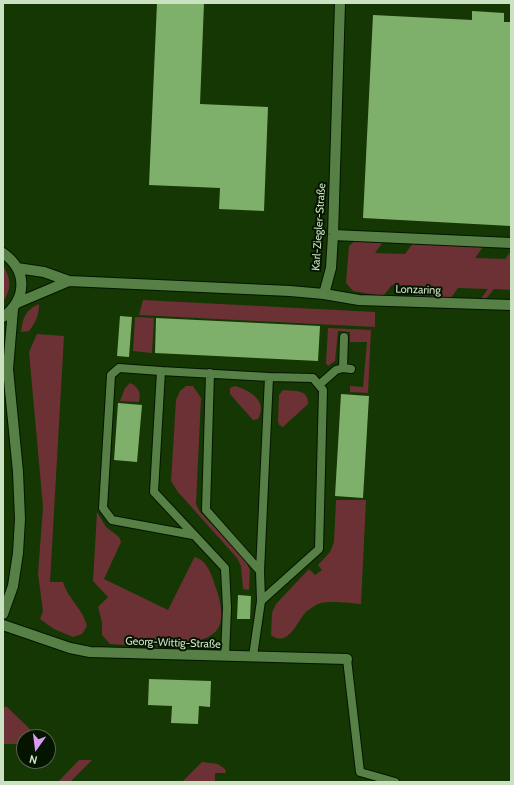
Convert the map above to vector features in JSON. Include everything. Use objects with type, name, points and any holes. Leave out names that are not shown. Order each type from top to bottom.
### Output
[{"type":"street","name":"Karl-Ziegler-Straße","points":[[324,294],[331,268],[333,235],[340,3]]},
{"type":"street","points":[[333,235],[511,243]]},
{"type":"street","points":[[3,253],[11,259],[17,268],[21,280],[21,292],[15,306],[5,365],[18,472],[20,519],[18,553],[13,586],[3,614]]},
{"type":"street","points":[[17,268],[44,272],[69,281],[324,294]]},
{"type":"street","points":[[3,317],[15,306],[69,281]]},
{"type":"street","name":"Lonzaring","points":[[324,294],[359,300],[511,305]]},
{"type":"street","name":"Georg-Wittig-Straße","points":[[3,625],[70,648],[90,652],[348,659]]},
{"type":"lane","points":[[319,386],[336,370],[347,368],[344,336]]},
{"type":"lane","points":[[193,535],[112,520],[103,508],[111,375],[119,368],[270,377],[313,378],[323,390],[319,548],[261,601]]},
{"type":"lane","points":[[161,371],[154,492],[225,568],[228,608],[225,656]]},
{"type":"lane","points":[[210,373],[206,510],[260,571]]},
{"type":"lane","points":[[253,656],[261,601],[260,571],[270,377]]},
{"type":"lane","points":[[348,659],[360,772],[395,782]]},
{"type":"shaded area","points":[[3,3],[511,3],[511,782],[3,782]]},
{"type":"shaded area","points":[[355,241],[383,242],[375,253],[405,254],[413,243],[483,247],[475,258],[505,259],[511,251],[511,290],[494,289],[485,300],[480,300],[488,289],[458,288],[450,299],[414,297],[421,286],[392,285],[383,296],[353,291],[346,283],[349,246]]},
{"type":"shaded area","points":[[3,266],[8,275],[9,288],[3,301]]},
{"type":"shaded area","points":[[143,300],[375,312],[375,327],[139,315]]},
{"type":"shaded area","points":[[39,304],[38,315],[34,325],[29,331],[21,332],[26,315],[34,306]]},
{"type":"shaded area","points":[[135,317],[154,318],[152,353],[133,351]]},
{"type":"shaded area","points":[[328,328],[371,330],[368,393],[350,392],[350,386],[363,387],[367,342],[350,342],[350,332],[338,331],[335,361],[328,366],[326,363]]},
{"type":"shaded area","points":[[37,334],[64,336],[50,582],[63,582],[68,594],[85,620],[87,626],[82,634],[73,637],[54,629],[40,619],[43,611],[38,574],[43,507],[29,352]]},
{"type":"shaded area","points":[[130,383],[139,391],[139,402],[120,401],[125,388]]},
{"type":"shaded area","points":[[186,386],[193,386],[201,398],[196,504],[200,512],[245,559],[250,570],[249,590],[243,589],[241,566],[237,558],[178,492],[171,481],[176,400],[180,391]]},
{"type":"shaded area","points":[[235,386],[252,394],[259,402],[261,413],[258,419],[253,420],[230,394],[230,388]]},
{"type":"shaded area","points":[[283,390],[303,393],[308,399],[308,404],[283,427],[279,425],[278,421],[279,395]]},
{"type":"shaded area","points":[[336,500],[366,500],[361,604],[332,602],[318,604],[305,613],[287,636],[277,638],[271,635],[272,613],[276,604],[309,569],[315,575],[322,570],[318,565],[330,552],[334,542]]},
{"type":"shaded area","points":[[97,512],[106,527],[119,537],[121,542],[104,579],[168,610],[195,557],[203,562],[209,570],[219,598],[221,621],[217,630],[209,637],[182,644],[150,646],[110,644],[102,635],[102,622],[98,607],[108,597],[93,581]]},
{"type":"shaded area","points":[[6,706],[30,729],[16,729],[16,744],[3,744],[3,709]]},
{"type":"shaded area","points":[[79,760],[92,760],[70,782],[58,782]]},
{"type":"shaded area","points":[[202,762],[218,764],[225,769],[226,773],[215,773],[215,782],[182,782]]},
{"type":"building","points":[[157,3],[204,3],[200,104],[268,107],[264,211],[219,209],[220,188],[149,185]]},
{"type":"building","points":[[472,11],[504,13],[504,22],[511,22],[511,226],[363,218],[373,15],[472,20]]},
{"type":"building","points":[[120,316],[132,317],[129,357],[117,356]]},
{"type":"building","points":[[156,318],[320,326],[318,361],[155,353]]},
{"type":"building","points":[[341,394],[369,396],[363,498],[335,496]]},
{"type":"building","points":[[118,403],[142,405],[137,462],[114,460]]},
{"type":"building","points":[[238,595],[251,596],[250,619],[237,619]]},
{"type":"building","points":[[149,679],[211,681],[210,707],[199,706],[198,724],[171,723],[172,706],[148,705]]}]
